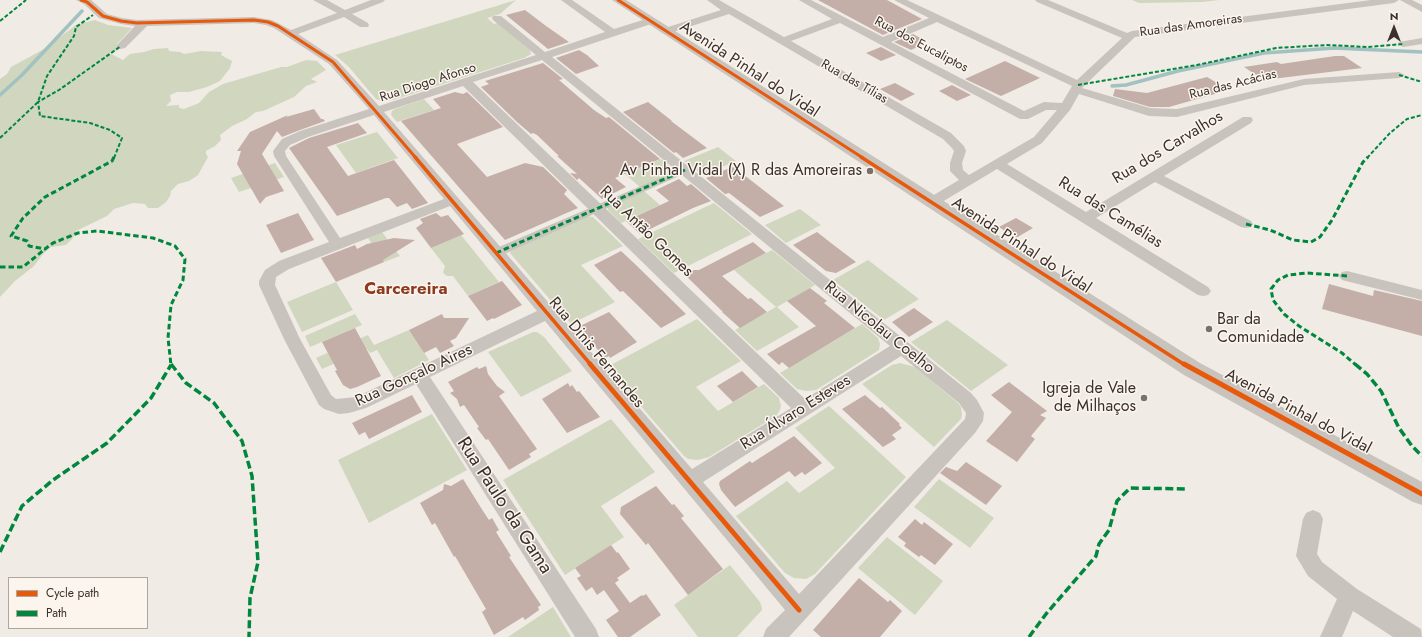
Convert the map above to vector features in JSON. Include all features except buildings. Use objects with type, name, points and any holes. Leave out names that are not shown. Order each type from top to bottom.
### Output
[{"type":"street","name":"Rua Dinis Fernandes","points":[[81,0],[87,2],[108,18],[128,22],[261,21],[273,24],[333,62],[376,110],[451,201],[799,610]]},
{"type":"street","points":[[318,0],[364,25]]},
{"type":"street","points":[[289,34],[380,0]]},
{"type":"street","points":[[566,0],[613,33]]},
{"type":"street","name":"Avenida Pinhal do Vidal","points":[[618,0],[1192,369],[1422,494]]},
{"type":"street","name":"Rua das Tílias","points":[[712,0],[954,142],[960,151],[956,163],[957,171],[968,181]]},
{"type":"street","name":"Rua dos Eucaliptos","points":[[804,0],[1024,116],[1044,106],[1066,107]]},
{"type":"street","name":"Rua das Acácias","points":[[899,0],[1078,87],[1135,109],[1166,114],[1187,112],[1304,82],[1399,75]]},
{"type":"street","points":[[1040,0],[1128,37]]},
{"type":"street","name":"Rua das Amoreiras","points":[[932,202],[1038,140],[1066,107],[1078,87],[1132,34],[1394,0]]},
{"type":"street","points":[[1404,0],[1422,9]]},
{"type":"street","points":[[666,31],[730,10]]},
{"type":"street","name":"Rua Nicolau Coelho","points":[[497,18],[965,398],[975,413],[974,421],[774,637]]},
{"type":"street","points":[[883,41],[937,18]]},
{"type":"street","points":[[783,41],[841,19]]},
{"type":"street","name":"Rua Diogo Afonso","points":[[337,244],[280,156],[279,151],[293,138],[650,21]]},
{"type":"street","points":[[121,46],[145,22]]},
{"type":"street","points":[[1403,44],[1422,42]]},
{"type":"street","name":"Rua Antão Gomes","points":[[464,81],[803,408]]},
{"type":"street","name":"Rua dos Carvalhos","points":[[1086,218],[1247,120]]},
{"type":"street","name":"Rua das Camélias","points":[[998,164],[1203,291]]},
{"type":"street","points":[[496,253],[685,170]]},
{"type":"street","points":[[1154,176],[1246,224]]},
{"type":"street","name":"Rua Gonçalo Aires","points":[[451,201],[280,266],[270,274],[267,281],[267,286],[292,339],[325,400],[330,404],[339,407],[360,403],[547,313]]},
{"type":"street","points":[[1347,276],[1422,295]]},
{"type":"street","name":"Rua Álvaro Esteves","points":[[689,481],[902,347]]},
{"type":"street","name":"Rua Paulo da Gama","points":[[420,375],[588,637]]},
{"type":"street","points":[[1313,519],[1306,556],[1315,569],[1349,596],[1413,637]]},
{"type":"street","points":[[1331,637],[1349,596]]},
{"type":"green space","points":[[516,0],[500,14],[487,18],[494,24],[498,23],[530,50],[531,54],[524,58],[393,100],[382,101],[376,99],[348,66],[335,55]]},
{"type":"green space","points":[[1132,0],[1219,0],[1202,2],[1139,3]]},
{"type":"green space","points":[[95,20],[108,25],[132,28],[116,45],[124,45],[118,50],[109,53],[123,60],[130,54],[168,48],[169,51],[184,54],[201,51],[222,52],[221,55],[232,61],[230,68],[220,81],[207,87],[189,92],[177,92],[170,95],[171,101],[166,106],[179,105],[179,108],[184,109],[199,103],[209,92],[223,84],[281,67],[287,67],[306,60],[317,61],[326,70],[311,79],[317,82],[306,86],[294,97],[263,111],[256,112],[220,135],[221,140],[215,146],[206,151],[208,157],[198,175],[189,181],[178,184],[171,191],[166,202],[158,208],[148,208],[145,204],[133,203],[114,209],[107,216],[76,231],[73,238],[66,245],[51,247],[43,254],[34,266],[15,281],[0,297],[0,79],[7,74],[11,67],[44,49],[76,25]]},
{"type":"green space","points":[[424,99],[434,110],[397,122],[391,115],[392,111],[395,109]]},
{"type":"green space","points":[[377,132],[398,158],[356,173],[336,145]]},
{"type":"green space","points":[[718,147],[736,161],[703,175],[684,161]]},
{"type":"green space","points":[[661,159],[677,172],[641,188],[625,174]]},
{"type":"green space","points":[[275,163],[284,177],[239,192],[231,178]]},
{"type":"green space","points":[[644,191],[660,205],[621,223],[608,210],[608,207]]},
{"type":"green space","points":[[714,203],[752,234],[674,273],[638,239]]},
{"type":"green space","points":[[800,209],[821,225],[786,243],[765,225]]},
{"type":"green space","points":[[586,216],[593,217],[623,246],[581,265],[615,302],[571,324],[510,253],[511,251]]},
{"type":"green space","points":[[382,232],[400,256],[384,262],[368,238]]},
{"type":"green space","points":[[461,235],[499,282],[468,296],[453,276],[447,276],[443,273],[445,266],[431,248]]},
{"type":"green space","points":[[772,250],[815,285],[777,307],[799,327],[757,351],[735,330],[776,307],[734,270]]},
{"type":"green space","points":[[868,260],[919,299],[884,320],[833,280]]},
{"type":"green space","points":[[336,282],[353,310],[302,332],[287,302]]},
{"type":"green space","points":[[355,314],[362,325],[310,347],[305,336]]},
{"type":"green space","points":[[697,319],[741,361],[696,387],[718,411],[764,384],[779,398],[781,406],[776,416],[709,457],[698,460],[688,459],[684,456],[607,367]]},
{"type":"green space","points":[[947,320],[1008,365],[971,391],[911,342]]},
{"type":"green space","points":[[862,324],[878,338],[880,344],[879,350],[816,390],[806,391],[797,389],[780,373]]},
{"type":"green space","points":[[409,330],[429,360],[394,378],[377,350],[370,353],[367,349],[322,369],[316,358],[368,335],[374,345]]},
{"type":"green space","points":[[533,332],[537,332],[544,337],[572,371],[521,397],[488,352]]},
{"type":"green space","points":[[900,363],[915,367],[961,407],[961,419],[934,447],[862,384],[892,365]]},
{"type":"green space","points":[[829,406],[906,477],[815,574],[806,579],[794,578],[785,573],[736,516],[787,481],[799,493],[835,468],[795,428]]},
{"type":"green space","points":[[432,414],[467,470],[369,523],[338,460]]},
{"type":"green space","points":[[611,419],[655,472],[601,506],[624,537],[565,575],[503,480]]},
{"type":"green space","points":[[939,479],[994,518],[970,548],[914,507]]},
{"type":"green space","points":[[887,537],[943,581],[915,615],[858,568]]},
{"type":"green space","points":[[730,565],[760,602],[762,610],[737,637],[698,637],[674,605]]},
{"type":"green space","points":[[553,607],[571,637],[508,637]]},
{"type":"waterway","points":[[0,95],[22,75],[82,11]]},
{"type":"waterway","points":[[1112,86],[1126,85],[1178,71],[1264,53],[1334,48],[1422,52]]},
{"type":"marked path","points":[[0,21],[26,0]]},
{"type":"marked path","points":[[0,138],[38,102],[47,76],[74,36],[76,27],[93,15]]},
{"type":"marked path","points":[[1078,85],[1197,65],[1276,48],[1327,45],[1368,47],[1403,44]]},
{"type":"marked path","points":[[121,46],[59,90],[38,102],[40,116],[90,123],[110,130],[122,138],[112,161],[45,197],[23,218],[11,236],[27,241],[29,246],[45,249],[53,243],[78,233],[97,231],[141,236],[153,238],[175,246],[185,259],[183,280],[171,305],[168,338],[171,365],[186,383],[214,403],[242,441],[252,476],[258,562],[250,598],[249,637]]},
{"type":"marked path","points":[[1399,75],[1422,82]]},
{"type":"marked path","points":[[1246,224],[1270,230],[1293,240],[1311,242],[1320,237],[1332,220],[1363,162],[1390,133],[1407,119],[1422,115]]},
{"type":"marked path","points":[[496,253],[685,170]]},
{"type":"marked path","points":[[0,267],[23,267],[45,249]]},
{"type":"marked path","points":[[1347,276],[1307,273],[1288,275],[1278,280],[1271,289],[1273,300],[1284,314],[1299,326],[1342,353],[1367,374],[1381,391],[1399,428],[1412,446],[1422,456]]},
{"type":"marked path","points":[[0,552],[22,506],[53,480],[107,443],[151,398],[171,365]]},
{"type":"marked path","points":[[1029,637],[1046,614],[1096,556],[1099,544],[1109,530],[1117,501],[1130,488],[1187,489]]},
{"type":"cycle path","points":[[81,0],[87,2],[103,16],[121,21],[137,23],[254,20],[268,22],[278,26],[333,62],[376,110],[799,610]]},
{"type":"cycle path","points":[[618,0],[1192,369],[1422,494]]},
{"type":"place","name":"Av Pinhal Vidal (X) R das Amoreiras","points":[[870,171]]},
{"type":"place","name":"Bar da Comunidade","points":[[1209,329]]},
{"type":"place","name":"Igreja de Vale de Milhaços","points":[[1144,398]]},
{"type":"district","name":"Carcereira","points":[[406,290]]}]
